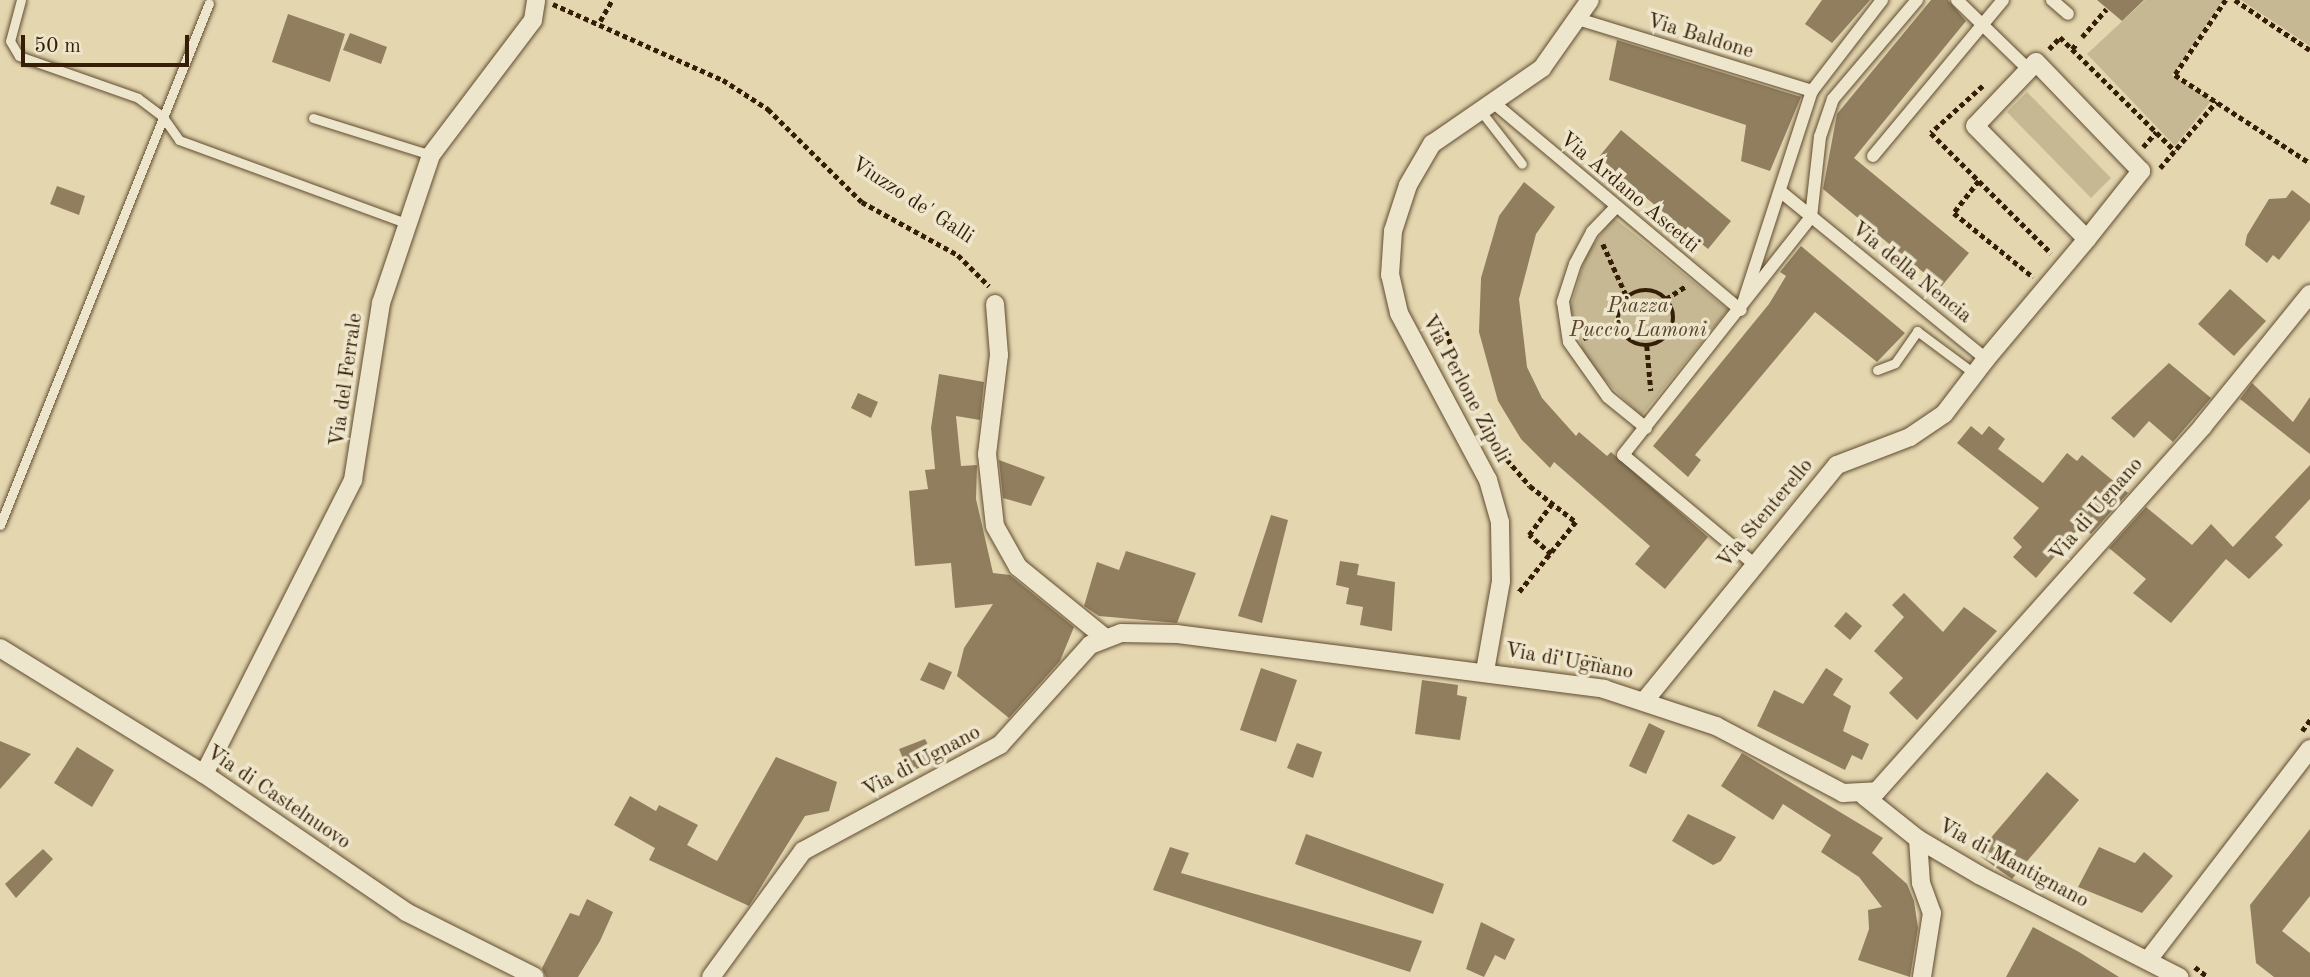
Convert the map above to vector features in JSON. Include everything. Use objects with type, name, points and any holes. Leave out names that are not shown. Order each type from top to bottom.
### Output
[{"type":"street","name":"Via Perlone Zipoli","points":[[1485,671],[1503,559],[1497,507],[1405,328],[1390,275],[1393,232],[1408,185],[1441,136],[1542,68],[1590,0]]},
{"type":"street","points":[[1741,310],[1812,91],[1882,0]]},
{"type":"street","points":[[1754,564],[1623,455],[1741,310],[1811,217],[1820,137],[1833,99],[1917,0]]},
{"type":"street","points":[[1957,0],[2032,66],[2136,166]]},
{"type":"street","points":[[1873,156],[2003,0]]},
{"type":"street","points":[[2052,0],[2068,14]]},
{"type":"street","name":"Via del Ferrale","points":[[204,774],[353,480],[381,303],[431,155],[533,20],[537,2]]},
{"type":"street","name":"Via Baldone","points":[[1577,19],[1812,91]]},
{"type":"street","points":[[2032,66],[1975,126],[2081,233]]},
{"type":"street","name":"Via Ardano Ascetti","points":[[1487,107],[1741,310]]},
{"type":"street","name":"Via Stenterello","points":[[1646,699],[1837,465],[1929,427],[1981,367],[2040,282],[2136,166]]},
{"type":"street","name":"Via della Nencia","points":[[1780,191],[1981,367]]},
{"type":"street","points":[[1615,208],[1597,226],[1563,302],[1569,342],[1600,388],[1649,423]]},
{"type":"street","name":"Via di Ugnano","points":[[711,977],[803,850],[1000,746],[1104,638],[1152,632],[1485,671],[1646,699],[1716,726],[1838,791],[1864,796],[1894,780],[2310,294]]},
{"type":"street","points":[[995,304],[999,355],[987,454],[995,526],[1018,567],[1104,638]]},
{"type":"street","name":"Via di Castelnuovo","points":[[0,648],[204,774],[406,912],[535,977]]},
{"type":"street","points":[[2148,960],[2302,746]]},
{"type":"street","name":"Via di Mantignano","points":[[1864,796],[1918,839],[2179,977]]},
{"type":"street","points":[[1918,839],[1921,883],[1932,913],[1922,977]]},
{"type":"lane","points":[[21,0],[10,41],[19,56],[138,98],[163,117],[179,140],[406,223]]},
{"type":"lane","points":[[0,526],[209,3]]},
{"type":"lane","points":[[1487,107],[1522,164]]},
{"type":"lane","points":[[313,118],[431,155]]},
{"type":"lane","points":[[1877,370],[1895,363],[1917,331],[1981,367]]},
{"type":"path","points":[[600,21],[612,0]]},
{"type":"path","points":[[2225,0],[2175,75],[2310,163]]},
{"type":"path","points":[[2235,0],[2310,50]]},
{"type":"path","name":"Viuzzo de' Galli","points":[[537,2],[557,4],[600,21],[723,79],[768,109],[862,202],[958,255],[989,286],[995,304]]},
{"type":"path","points":[[2082,37],[2106,9]]},
{"type":"path","points":[[2032,66],[2060,37],[2175,151]]},
{"type":"path","points":[[2072,49],[2077,43]]},
{"type":"path","points":[[2156,132],[2136,166],[2155,175],[2216,102]]},
{"type":"path","points":[[1979,181],[1954,213],[2040,282]]},
{"type":"path","points":[[1597,226],[1627,298]]},
{"type":"path","points":[[2045,261],[2081,233]]},
{"type":"path","points":[[2039,269],[2040,282]]},
{"type":"path","points":[[1666,299],[1701,277]]},
{"type":"path","points":[[2025,287],[2040,282]]},
{"type":"path","points":[[1620,329],[1619,310],[1627,298],[1645,290],[1666,299],[1674,316],[1671,331],[1647,346]]},
{"type":"path","points":[[1569,342],[1620,329],[1647,346]]},
{"type":"path","points":[[1446,331],[1478,416]]},
{"type":"path","points":[[1647,346],[1649,423]]},
{"type":"path","points":[[1484,428],[1552,503],[1576,522],[1511,603]]},
{"type":"path","points":[[1551,554],[1529,535],[1552,503]]},
{"type":"path","points":[[1545,661],[1556,663],[1558,652],[1601,660],[1600,671],[1612,673]]},
{"type":"path","points":[[2302,746],[2310,720]]},
{"type":"green space","points":[[2145,0],[2223,0],[2172,75],[2211,101],[2175,146],[2087,54]]},
{"type":"green space","points":[[2241,0],[2310,0],[2310,46]]},
{"type":"green space","points":[[2027,92],[2111,178],[2091,198],[2007,112]]},
{"type":"green space","name":"Piazza Puccio Lamoni","points":[[1613,217],[1728,310],[1641,416],[1586,361],[1570,309],[1586,255]]},
{"type":"building","points":[[1822,0],[1870,0],[1832,43],[1805,24]]},
{"type":"building","points":[[1931,0],[1948,0],[1966,21],[1854,158],[1969,253],[1941,287],[1823,189],[1837,114]]},
{"type":"building","points":[[2097,0],[2144,0],[2122,21]]},
{"type":"building","points":[[288,14],[345,34],[330,82],[272,62]]},
{"type":"building","points":[[350,33],[387,47],[381,64],[343,50]]},
{"type":"building","points":[[1617,40],[1801,97],[1770,171],[1741,161],[1746,125],[1609,80]]},
{"type":"building","points":[[1621,130],[1731,221],[1708,249],[1598,158]]},
{"type":"building","points":[[1524,182],[1555,207],[1536,234],[1519,299],[1527,367],[1542,398],[1576,436],[1579,432],[1607,456],[1611,452],[1708,537],[1665,589],[1635,564],[1650,546],[1554,462],[1550,468],[1521,439],[1498,401],[1479,332],[1481,278],[1499,216]]},
{"type":"building","points":[[57,186],[85,196],[79,215],[50,204]]},
{"type":"building","points":[[2292,190],[2310,204],[2310,220],[2279,260],[2273,255],[2267,263],[2245,245],[2247,235],[2269,199],[2286,198]]},
{"type":"building","points":[[1801,246],[1905,333],[1877,362],[1815,312],[1695,455],[1701,460],[1688,477],[1653,446],[1769,304],[1786,276],[1780,272]]},
{"type":"building","points":[[2230,289],[2266,321],[2234,356],[2198,324]]},
{"type":"building","points":[[2169,363],[2211,398],[2173,442],[2149,421],[2134,438],[2111,418]]},
{"type":"building","points":[[939,374],[984,382],[980,420],[956,416],[961,466],[977,465],[976,499],[993,573],[1010,575],[1074,627],[1060,661],[1009,718],[957,676],[964,648],[993,604],[955,608],[951,563],[915,566],[909,491],[928,489],[925,470],[935,469],[931,428]]},
{"type":"building","points":[[2252,383],[2293,422],[2310,397],[2310,454],[2240,399]]},
{"type":"building","points":[[858,393],[878,402],[871,418],[851,408]]},
{"type":"building","points":[[1971,426],[1982,435],[1989,426],[2005,439],[1998,449],[2043,483],[2067,453],[2077,461],[2082,455],[2128,493],[2091,534],[2081,526],[2036,578],[2013,557],[2022,547],[2013,538],[2039,508],[1957,443]]},
{"type":"building","points":[[999,460],[1045,477],[1031,506],[1003,498]]},
{"type":"building","points":[[2310,465],[2310,499],[2275,537],[2283,545],[2249,579],[2226,559],[2171,623],[2133,593],[2146,579],[2109,548],[2146,507],[2192,545],[2211,524],[2233,547]]},
{"type":"building","points":[[1271,515],[1288,520],[1262,623],[1238,616]]},
{"type":"building","points":[[1126,551],[1196,573],[1177,623],[1099,616],[1084,606],[1097,562],[1119,570]]},
{"type":"building","points":[[1340,561],[1359,564],[1357,575],[1395,582],[1392,631],[1360,625],[1363,607],[1346,604],[1349,588],[1336,585]]},
{"type":"building","points":[[1904,593],[1943,632],[1964,607],[1997,631],[1917,720],[1889,693],[1903,678],[1874,651],[1904,617],[1892,605]]},
{"type":"building","points":[[1846,612],[1862,626],[1850,640],[1834,626]]},
{"type":"building","points":[[929,662],[952,672],[944,690],[920,680]]},
{"type":"building","points":[[1261,668],[1297,680],[1276,742],[1240,730]]},
{"type":"building","points":[[1826,668],[1843,679],[1833,695],[1851,706],[1843,731],[1869,744],[1862,760],[1852,755],[1845,770],[1757,726],[1774,690],[1803,704]]},
{"type":"building","points":[[1422,680],[1458,685],[1457,695],[1467,697],[1460,740],[1415,734]]},
{"type":"building","points":[[1649,723],[1665,731],[1646,774],[1629,766]]},
{"type":"building","points":[[925,739],[936,759],[909,773],[899,749]]},
{"type":"building","points":[[0,741],[31,754],[0,789]]},
{"type":"building","points":[[1297,743],[1322,752],[1313,778],[1287,768]]},
{"type":"building","points":[[77,747],[114,770],[92,807],[54,783]]},
{"type":"building","points":[[1742,753],[1883,838],[1872,853],[1907,884],[1914,901],[1918,928],[1910,977],[1858,960],[1869,929],[1868,910],[1882,907],[1859,877],[1821,852],[1831,835],[1783,804],[1773,820],[1721,786]]},
{"type":"building","points":[[776,757],[837,782],[829,811],[805,816],[749,906],[649,860],[655,848],[614,825],[630,796],[656,811],[659,805],[698,825],[687,845],[717,861]]},
{"type":"building","points":[[2047,772],[2079,800],[2012,879],[1977,854]]},
{"type":"building","points":[[1688,814],[1736,837],[1721,861],[1713,865],[1672,841]]},
{"type":"building","points":[[2310,829],[2310,896],[2282,931],[2310,953],[2310,977],[2274,977],[2256,963],[2250,905]]},
{"type":"building","points":[[1306,834],[1444,884],[1433,914],[1295,864]]},
{"type":"building","points":[[1170,847],[1189,853],[1181,873],[1422,941],[1410,972],[1153,890]]},
{"type":"building","points":[[2099,847],[2135,863],[2144,852],[2173,876],[2142,913],[2078,887]]},
{"type":"building","points":[[43,849],[53,859],[16,898],[5,884]]},
{"type":"building","points":[[587,899],[613,912],[600,941],[578,977],[546,977],[542,968],[570,913],[579,916]]},
{"type":"building","points":[[1481,922],[1515,939],[1505,960],[1495,955],[1484,977],[1466,969]]},
{"type":"building","points":[[2033,927],[2079,952],[2119,977],[2006,977]]}]
